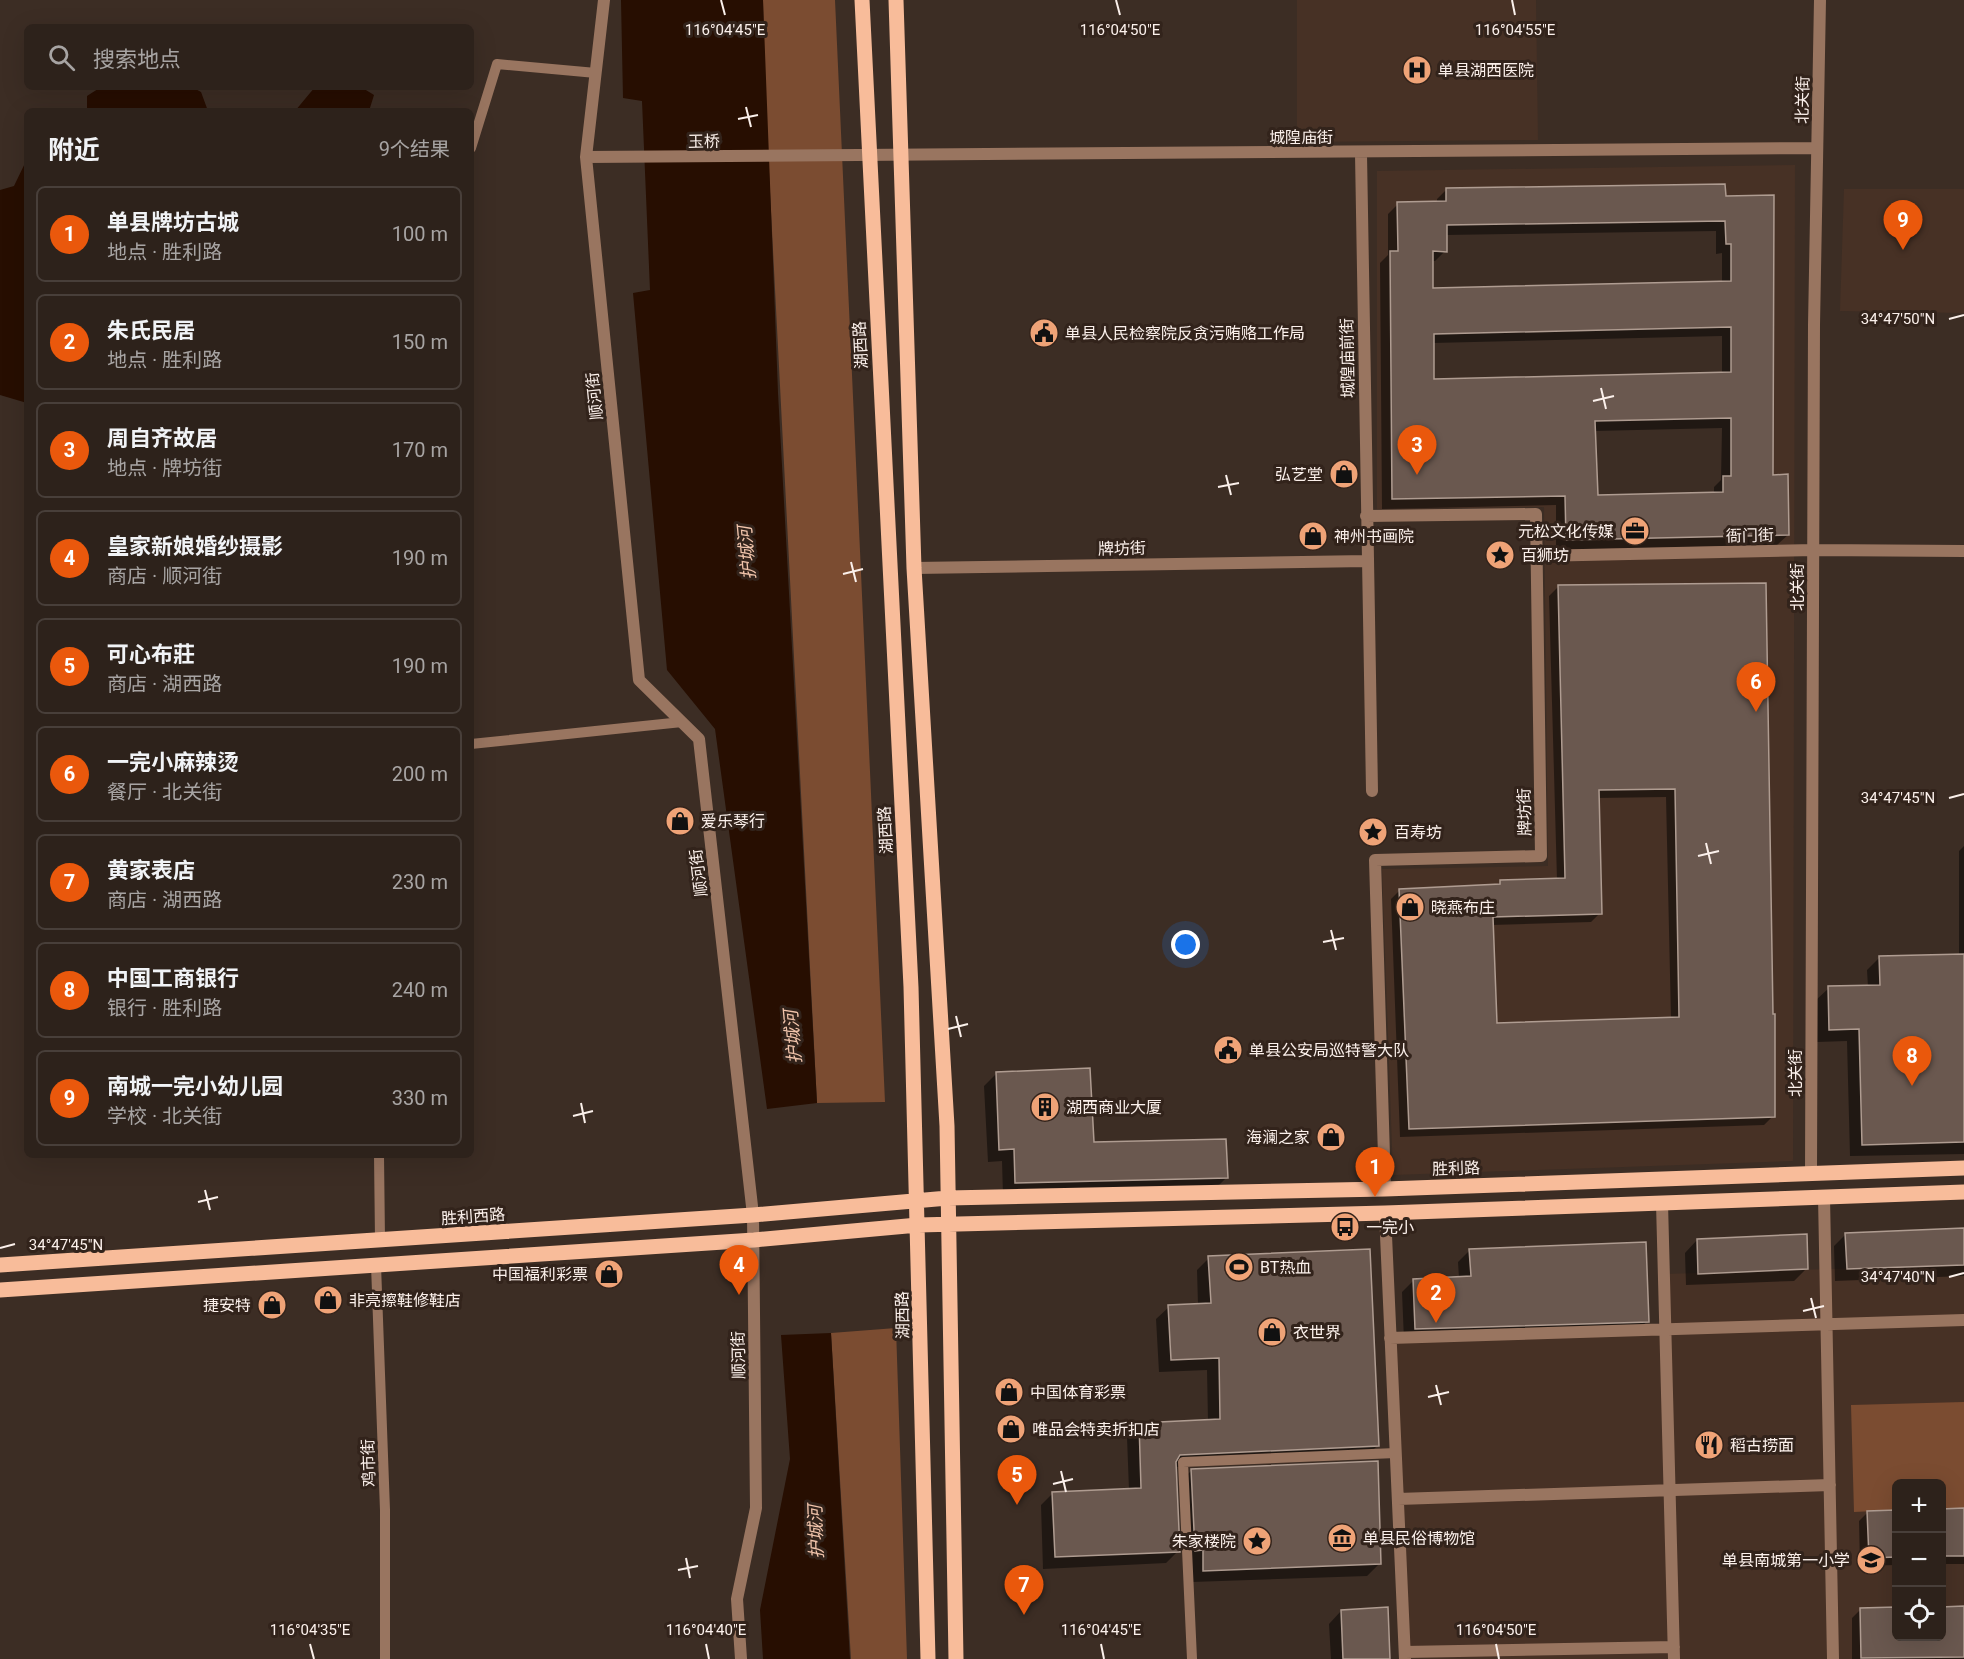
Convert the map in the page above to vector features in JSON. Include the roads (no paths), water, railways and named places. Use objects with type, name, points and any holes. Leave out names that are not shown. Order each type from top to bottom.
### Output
[{"type":"main road","name":"湖西路","points":[[862,0],[911,987],[928,1659]]},
{"type":"main road","points":[[896,0],[914,568],[937,934],[948,1198],[956,1659]]},
{"type":"main road","name":"胜利路","points":[[948,1198],[1385,1189],[1964,1168]]},
{"type":"main road","points":[[0,1290],[753,1240],[918,1225],[1385,1214],[1964,1192]]},
{"type":"main road","name":"胜利西路","points":[[0,1265],[753,1215],[948,1198]]},
{"type":"street","name":"顺河街","points":[[604,0],[586,158],[639,680],[699,739],[753,1215],[756,1508],[737,1599],[741,1659]]},
{"type":"street","name":"北关街","points":[[1811,1173],[1817,148],[1820,0]]},
{"type":"street","name":"城隍庙街","points":[[784,156],[1360,154],[1817,148]]},
{"type":"street","name":"城隍庙前街","points":[[1360,154],[1372,792]]},
{"type":"street","name":"玉桥","points":[[586,158],[784,156]]},
{"type":"street","name":"牌坊街","points":[[1366,516],[1536,514],[1541,856],[1375,860],[1385,1189]]},
{"type":"street","name":"衙门街","points":[[1536,556],[1814,550],[1964,551]]},
{"type":"street","name":"牌坊街","points":[[914,568],[1367,561]]},
{"type":"street","points":[[1824,1197],[1833,1659]]},
{"type":"street","points":[[1385,1214],[1405,1655],[1674,1653],[1662,1203]]},
{"type":"street","points":[[1390,1338],[1826,1322],[1964,1320]]},
{"type":"street","points":[[1398,1499],[1830,1485]]},
{"type":"lane","points":[[474,138],[497,64],[596,73]]},
{"type":"lane","points":[[474,744],[682,722]]},
{"type":"lane","points":[[379,1158],[380,1240]]},
{"type":"lane","name":"鸡市街","points":[[376,1265],[385,1510],[385,1659]]},
{"type":"lane","points":[[1192,1659],[1184,1462],[1396,1453]]},
{"type":"water","name":"护城河","points":[[621,0],[763,0],[778,393],[817,1103],[767,1109],[715,729],[667,670],[633,293],[650,290],[642,101],[623,98]]},
{"type":"water","points":[[96,90],[197,90],[201,92],[207,108],[87,108],[87,96]]},
{"type":"water","points":[[312,90],[366,90],[374,95],[370,108],[298,108]]},
{"type":"water","points":[[24,165],[24,402],[0,395],[0,190],[14,186]]},
{"type":"water","name":"护城河","points":[[831,1333],[850,1659],[763,1659],[760,1610],[790,1459],[781,1335]]},
{"type":"place","name":"单县湖西医院","points":[[1417,70]]},
{"type":"place","name":"南城一完小幼儿园","points":[[1903,250]]},
{"type":"place","name":"单县人民检察院反贪污贿赂工作局","points":[[1044,333]]},
{"type":"place","name":"弘艺堂","points":[[1344,474]]},
{"type":"place","name":"周自齐故居","points":[[1417,475]]},
{"type":"place","name":"元松文化传媒","points":[[1635,531]]},
{"type":"place","name":"神州书画院","points":[[1313,536]]},
{"type":"place","name":"百狮坊","points":[[1500,555]]},
{"type":"place","name":"一完小麻辣烫","points":[[1756,712]]},
{"type":"place","name":"爱乐琴行","points":[[680,821]]},
{"type":"place","name":"百寿坊","points":[[1373,832]]},
{"type":"place","name":"晓燕布庄","points":[[1410,907]]},
{"type":"place","name":"单县公安局巡特警大队","points":[[1228,1050]]},
{"type":"place","name":"中国工商银行","points":[[1912,1086]]},
{"type":"place","name":"湖西商业大厦","points":[[1045,1107]]},
{"type":"place","name":"海澜之家","points":[[1331,1137]]},
{"type":"place","name":"单县牌坊古城","points":[[1375,1197]]},
{"type":"place","name":"一完小","points":[[1345,1227]]},
{"type":"place","name":"BT热血","points":[[1239,1267]]},
{"type":"place","name":"中国福利彩票","points":[[609,1274]]},
{"type":"place","name":"皇家新娘婚纱摄影","points":[[739,1295]]},
{"type":"place","name":"非亮擦鞋修鞋店","points":[[328,1300]]},
{"type":"place","name":"捷安特","points":[[272,1305]]},
{"type":"place","name":"朱氏民居","points":[[1436,1323]]},
{"type":"place","name":"衣世界","points":[[1272,1332]]},
{"type":"place","name":"中国体育彩票","points":[[1009,1392]]},
{"type":"place","name":"唯品会特卖折扣店","points":[[1011,1429]]},
{"type":"place","name":"稻古捞面","points":[[1709,1445]]},
{"type":"place","name":"可心布莊","points":[[1017,1505]]},
{"type":"place","name":"单县民俗博物馆","points":[[1342,1538]]},
{"type":"place","name":"朱家楼院","points":[[1257,1541]]},
{"type":"place","name":"单县南城第一小学","points":[[1871,1560]]},
{"type":"place","name":"黄家表店","points":[[1024,1615]]}]
